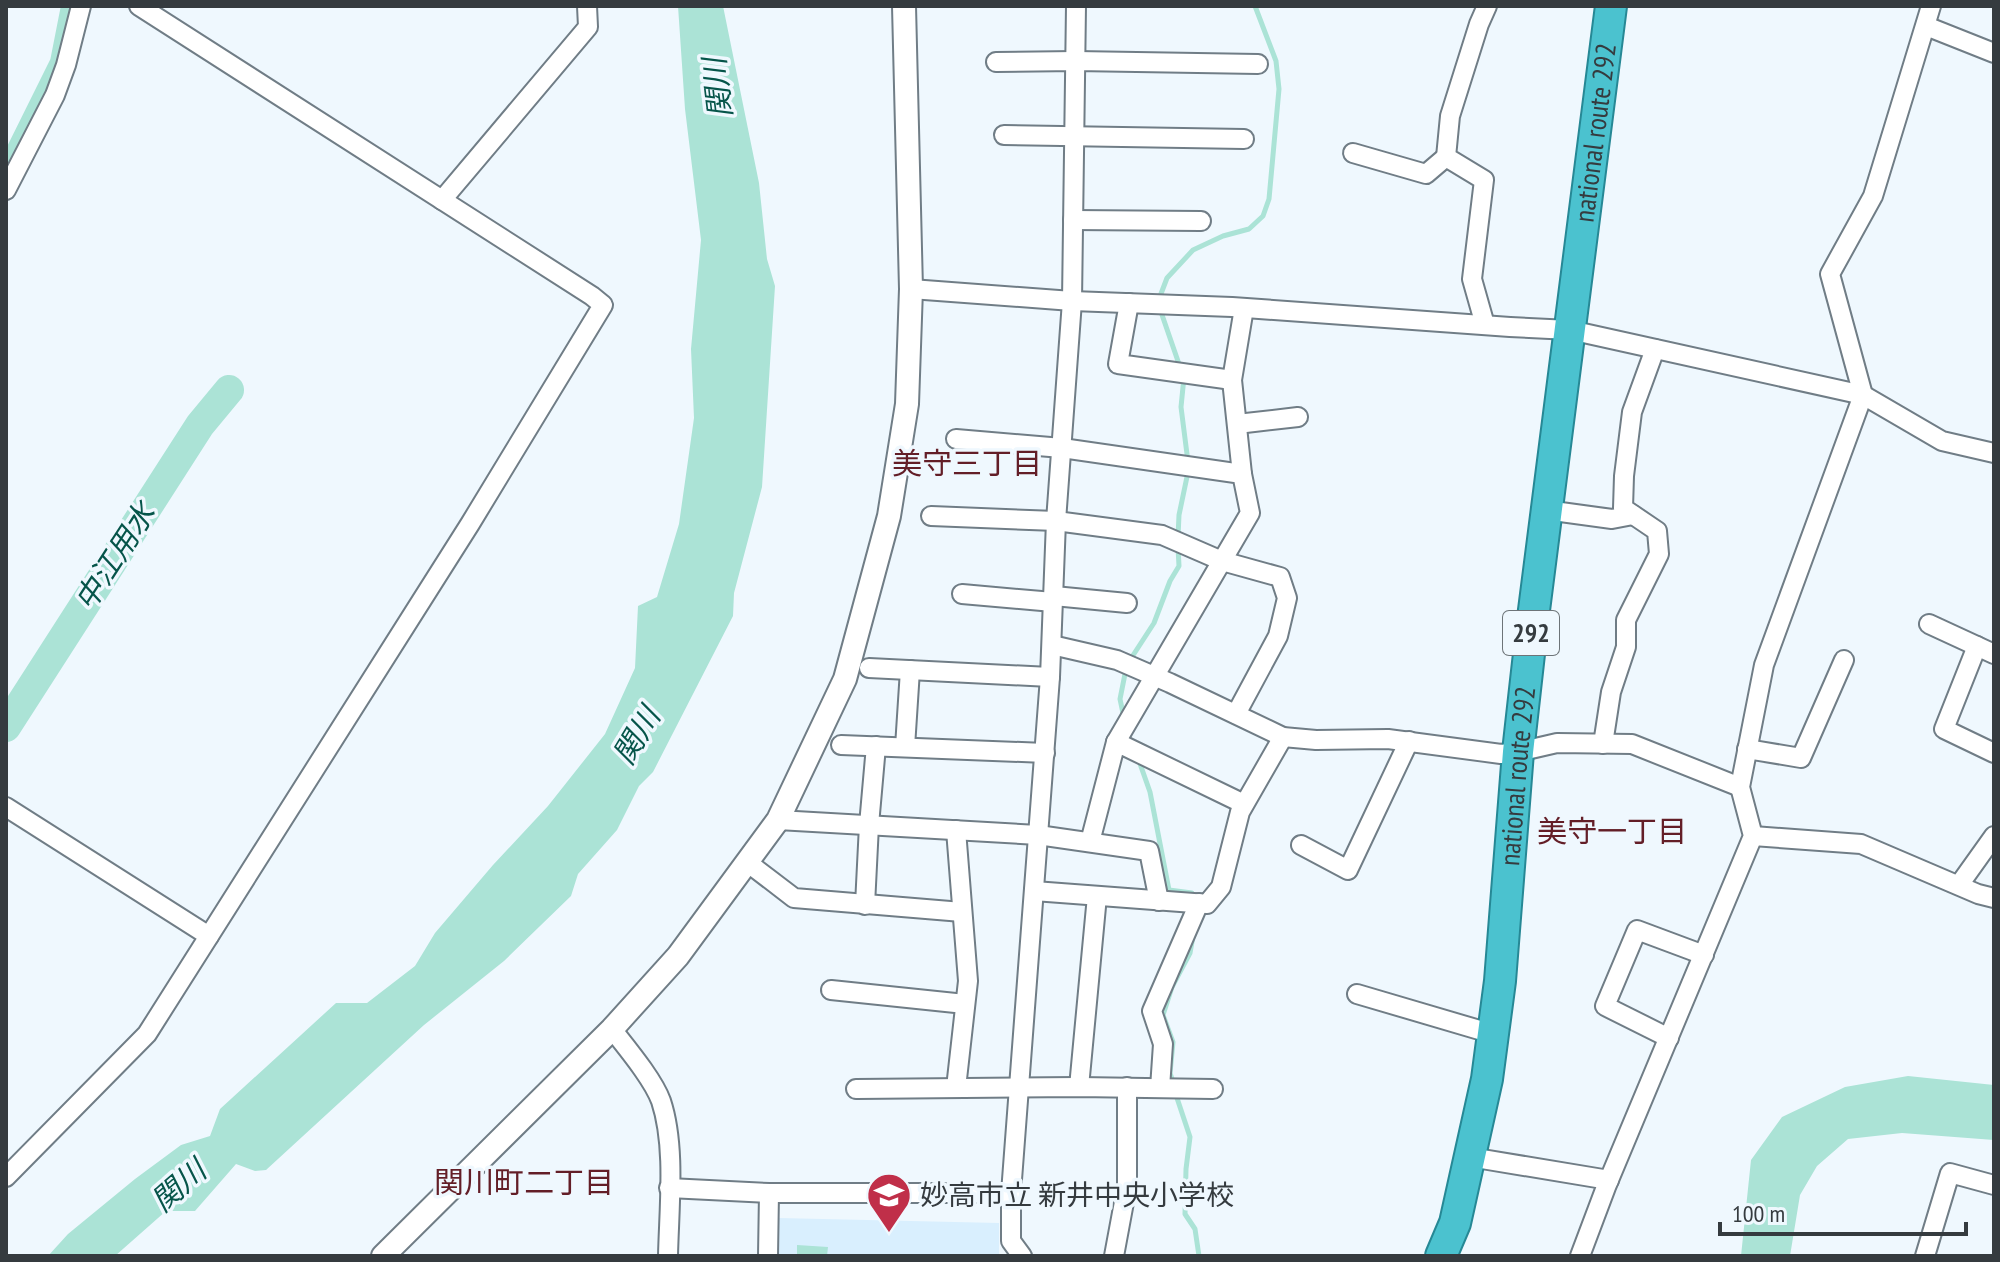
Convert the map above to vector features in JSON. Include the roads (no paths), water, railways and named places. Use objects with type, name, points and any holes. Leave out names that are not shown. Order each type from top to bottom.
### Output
[{"type":"highway","name":"national route 292","points":[[1441,1256],[1455,1223],[1487,1079],[1500,981],[1518,752],[1611,6]]},
{"type":"street","points":[[6,190],[55,95],[81,6]]},
{"type":"street","points":[[6,1177],[147,1034],[470,524],[603,305],[139,6]]},
{"type":"street","points":[[442,200],[588,27],[587,6]]},
{"type":"street","points":[[383,1256],[612,1029],[678,956],[778,820],[845,679],[889,516],[907,404],[911,289],[904,6]]},
{"type":"street","points":[[1022,1256],[1011,1241],[1011,1193],[1045,753],[1056,521],[1072,301],[1076,6]]},
{"type":"street","points":[[1353,153],[1426,174],[1446,157],[1450,116],[1487,6]]},
{"type":"street","points":[[1580,1256],[1753,836],[1740,787],[1764,665],[1863,395],[1830,274],[1873,196],[1931,6]]},
{"type":"street","points":[[1926,26],[1994,53]]},
{"type":"street","points":[[996,62],[1258,64]]},
{"type":"street","points":[[1004,135],[1244,139]]},
{"type":"street","points":[[1446,157],[1484,180],[1472,279],[1485,325]]},
{"type":"street","points":[[1073,220],[1201,221]]},
{"type":"street","points":[[911,289],[1570,330],[1863,395],[1942,441],[1994,453]]},
{"type":"street","points":[[1129,303],[1118,364],[1232,380]]},
{"type":"street","points":[[1090,842],[1116,742],[1250,513],[1242,474],[1232,380],[1244,308]]},
{"type":"street","points":[[1603,744],[1611,692],[1626,647],[1626,620],[1659,554],[1657,531],[1623,508],[1632,412],[1655,349]]},
{"type":"street","points":[[1237,424],[1298,417]]},
{"type":"street","points":[[956,439],[1062,448],[1242,474]]},
{"type":"street","points":[[1546,510],[1612,519],[1633,515]]},
{"type":"street","points":[[931,516],[1056,521],[1162,535],[1222,561],[1280,577],[1287,598],[1278,636],[1236,714]]},
{"type":"street","points":[[962,594],[1127,603]]},
{"type":"street","points":[[1929,624],[1985,650],[1944,729],[1994,753]]},
{"type":"street","points":[[1052,645],[1117,660],[1283,737],[1388,739],[1501,754],[1557,743],[1632,744],[1740,787]]},
{"type":"street","points":[[1747,749],[1801,758],[1844,660]]},
{"type":"street","points":[[869,668],[1050,677]]},
{"type":"street","points":[[905,747],[910,670]]},
{"type":"street","points":[[1034,891],[1207,904],[1221,887],[1240,812],[1283,737]]},
{"type":"street","points":[[1301,845],[1348,870],[1409,741]]},
{"type":"street","points":[[1116,742],[1244,804]]},
{"type":"street","points":[[841,745],[1045,753]]},
{"type":"street","points":[[865,905],[876,746]]},
{"type":"street","points":[[6,807],[209,936]]},
{"type":"street","points":[[778,820],[1038,835],[1149,851],[1159,901]]},
{"type":"street","points":[[956,830],[968,981],[956,1088]]},
{"type":"street","points":[[1753,836],[1861,844],[1994,898]]},
{"type":"street","points":[[1959,885],[1994,836]]},
{"type":"street","points":[[747,862],[794,898],[962,912]]},
{"type":"street","points":[[1079,1087],[1097,896]]},
{"type":"street","points":[[1160,1088],[1163,1044],[1152,1011],[1199,903]]},
{"type":"street","points":[[1669,1038],[1605,1006],[1637,930],[1704,955]]},
{"type":"street","points":[[831,990],[965,1004]]},
{"type":"street","points":[[1357,994],[1493,1034]]},
{"type":"street","points":[[612,1029],[660,1098],[669,1134],[668,1256]]},
{"type":"street","points":[[1114,1256],[1127,1186],[1127,1087]]},
{"type":"street","points":[[856,1089],[1213,1089]]},
{"type":"street","points":[[1470,1157],[1609,1180]]},
{"type":"street","points":[[1925,1256],[1950,1173],[1994,1185]]},
{"type":"street","points":[[669,1188],[769,1193],[1011,1193]]},
{"type":"street","points":[[768,1256],[769,1193]]},
{"type":"water","name":"関川","points":[[678,6],[723,6],[759,183],[767,259],[775,286],[762,487],[734,593],[733,616],[653,772],[639,786],[617,830],[578,874],[571,896],[504,961],[424,1025],[266,1170],[255,1171],[236,1164],[195,1211],[166,1211],[115,1256],[48,1256],[68,1234],[135,1179],[181,1145],[210,1136],[220,1109],[336,1003],[367,1003],[415,966],[435,933],[548,806],[605,734],[635,668],[638,606],[657,597],[679,524],[694,418],[691,349],[701,240],[685,109]]},
{"type":"water","points":[[1908,1076],[1994,1085],[1994,1140],[1902,1133],[1848,1139],[1817,1166],[1800,1195],[1790,1256],[1741,1256],[1751,1160],[1782,1117],[1845,1087]]},
{"type":"water","points":[[797,1245],[828,1247],[827,1256],[797,1256]]},
{"type":"waterway","points":[[6,169],[59,62],[70,6]]},
{"type":"waterway","points":[[1159,299],[1167,278],[1193,250],[1223,236],[1249,229],[1263,216],[1269,199],[1279,89],[1276,61],[1255,6]]},
{"type":"waterway","points":[[1160,309],[1180,367]]},
{"type":"waterway","points":[[1184,377],[1181,407],[1188,462]]},
{"type":"waterway","name":"中江用水","points":[[6,727],[200,425],[229,390]]},
{"type":"waterway","points":[[1178,537],[1188,472]]},
{"type":"waterway","points":[[1130,660],[1154,623],[1179,566],[1178,547]]},
{"type":"waterway","points":[[1124,718],[1120,699],[1126,669]]},
{"type":"waterway","points":[[1138,758],[1150,792],[1169,890],[1192,893],[1193,899]]},
{"type":"waterway","points":[[1173,1082],[1170,1073],[1173,1042],[1163,1015],[1172,987],[1190,953],[1193,936]]},
{"type":"waterway","points":[[1175,1092],[1190,1137],[1185,1214],[1195,1229],[1199,1256]]},
{"type":"place","name":"妙高市立 新井中央小学校","points":[[889,1234]]},
{"type":"district","name":"美守三丁目","points":[[967,464]]},
{"type":"district","name":"美守一丁目","points":[[1612,832]]},
{"type":"district","name":"関川町二丁目","points":[[524,1183]]}]
